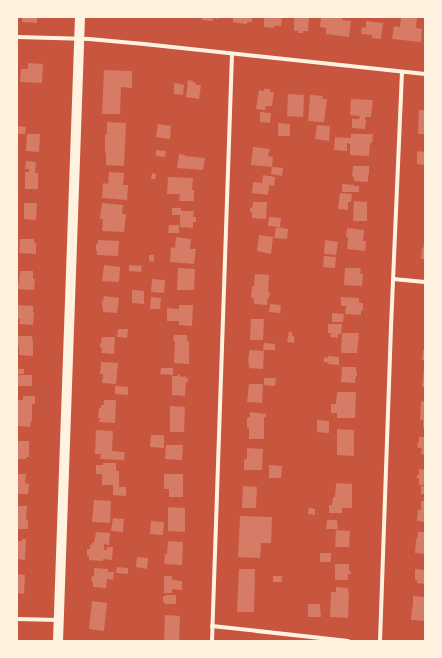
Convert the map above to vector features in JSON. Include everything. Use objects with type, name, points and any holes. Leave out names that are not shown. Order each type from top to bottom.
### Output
[{"type":"main road","points":[[58,641],[80,17]]},
{"type":"street","points":[[17,37],[79,40],[89,39],[425,74]]},
{"type":"street","points":[[212,641],[232,54]]},
{"type":"street","points":[[380,641],[402,72]]},
{"type":"street","points":[[393,279],[425,282]]},
{"type":"street","points":[[17,618],[59,620]]},
{"type":"street","points":[[212,626],[348,641]]},
{"type":"building","points":[[22,17],[37,17],[37,23],[22,22]]},
{"type":"building","points":[[202,17],[219,17],[218,19],[213,18],[213,21],[202,20]]},
{"type":"building","points":[[233,17],[252,17],[252,22],[247,22],[247,24],[233,22]]},
{"type":"building","points":[[264,17],[282,17],[281,26],[274,26],[274,28],[264,27]]},
{"type":"building","points":[[294,17],[309,17],[308,31],[298,33],[299,31],[294,31]]},
{"type":"building","points":[[321,17],[343,17],[342,20],[351,21],[349,37],[326,34],[326,28],[320,27]]},
{"type":"building","points":[[401,17],[417,17],[416,28],[422,29],[421,42],[392,39],[394,26],[400,27]]},
{"type":"building","points":[[366,21],[383,23],[381,39],[372,38],[372,35],[361,34],[362,27],[366,28]]},
{"type":"building","points":[[28,63],[43,64],[42,83],[20,82],[21,69],[28,69]]},
{"type":"building","points":[[104,70],[132,71],[132,88],[121,87],[120,114],[102,114]]},
{"type":"building","points":[[188,80],[193,81],[196,85],[201,85],[199,99],[186,97]]},
{"type":"building","points":[[174,83],[184,85],[183,95],[174,94]]},
{"type":"building","points":[[264,89],[270,89],[270,92],[274,92],[272,106],[266,106],[265,110],[256,109],[259,90],[264,91]]},
{"type":"building","points":[[288,94],[304,95],[303,117],[287,116]]},
{"type":"building","points":[[310,95],[323,96],[322,99],[327,99],[324,122],[308,121]]},
{"type":"building","points":[[351,99],[373,100],[371,117],[365,117],[365,129],[352,128],[352,119],[359,119],[360,116],[350,115]]},
{"type":"building","points":[[419,110],[425,110],[425,134],[418,134]]},
{"type":"building","points":[[260,112],[271,113],[270,123],[260,122]]},
{"type":"building","points":[[107,122],[126,123],[124,166],[106,165],[105,134],[107,135]]},
{"type":"building","points":[[278,123],[290,124],[290,136],[278,136]]},
{"type":"building","points":[[158,124],[171,126],[170,139],[156,137]]},
{"type":"building","points":[[317,125],[330,126],[329,141],[315,139]]},
{"type":"building","points":[[17,126],[26,127],[25,134],[17,134]]},
{"type":"building","points":[[27,134],[40,134],[39,152],[26,151]]},
{"type":"building","points":[[351,134],[373,134],[372,143],[370,143],[369,156],[350,155],[350,144],[347,143],[347,151],[334,150],[335,137],[351,138]]},
{"type":"building","points":[[253,147],[270,149],[268,156],[273,157],[272,167],[251,165]]},
{"type":"building","points":[[156,150],[166,151],[165,157],[156,156]]},
{"type":"building","points":[[417,151],[425,152],[425,165],[417,164]]},
{"type":"building","points":[[179,154],[205,158],[203,170],[177,168]]},
{"type":"building","points":[[26,161],[36,162],[35,173],[38,173],[38,189],[25,189],[25,172],[29,172],[29,169],[25,169]]},
{"type":"building","points":[[353,166],[369,166],[368,182],[354,181],[354,177],[352,176]]},
{"type":"building","points":[[272,167],[283,168],[282,176],[271,174]]},
{"type":"building","points":[[109,172],[124,173],[123,185],[128,185],[127,200],[102,198],[103,183],[108,184]]},
{"type":"building","points":[[152,173],[156,174],[155,179],[151,179]]},
{"type":"building","points":[[263,175],[275,177],[274,186],[269,185],[268,195],[252,193],[253,182],[262,183]]},
{"type":"building","points":[[168,177],[193,178],[192,190],[194,190],[194,201],[179,201],[180,194],[167,194]]},
{"type":"building","points":[[342,184],[359,186],[359,192],[342,192]]},
{"type":"building","points":[[340,193],[352,194],[351,202],[348,202],[348,210],[338,209]]},
{"type":"building","points":[[354,201],[367,202],[367,221],[353,221]]},
{"type":"building","points":[[253,202],[267,202],[266,219],[252,218],[250,208],[252,208]]},
{"type":"building","points":[[24,203],[37,203],[36,220],[24,219]]},
{"type":"building","points":[[102,203],[123,205],[122,214],[126,214],[124,232],[102,231],[103,219],[100,219]]},
{"type":"building","points":[[172,208],[181,208],[181,211],[194,211],[193,217],[196,217],[196,222],[193,222],[193,228],[180,227],[180,215],[172,215]]},
{"type":"building","points":[[269,217],[281,218],[280,227],[268,226]]},
{"type":"building","points":[[169,225],[179,225],[179,233],[168,233]]},
{"type":"building","points":[[276,227],[288,229],[287,239],[274,238]]},
{"type":"building","points":[[347,228],[364,230],[363,241],[366,241],[365,251],[347,249]]},
{"type":"building","points":[[259,235],[273,237],[271,254],[257,251]]},
{"type":"building","points":[[176,237],[191,239],[190,249],[196,249],[194,264],[170,262],[171,247],[175,248]]},
{"type":"building","points":[[20,239],[34,239],[34,243],[36,243],[36,254],[19,253]]},
{"type":"building","points":[[98,240],[119,241],[118,256],[97,255],[96,244],[98,244]]},
{"type":"building","points":[[325,240],[338,242],[336,255],[324,254]]},
{"type":"building","points":[[424,243],[425,259],[421,259],[422,248]]},
{"type":"building","points":[[149,255],[154,255],[154,262],[149,261]]},
{"type":"building","points":[[324,256],[336,257],[335,268],[323,267]]},
{"type":"building","points":[[104,265],[120,267],[119,282],[102,281]]},
{"type":"building","points":[[129,265],[142,266],[141,272],[129,271]]},
{"type":"building","points":[[178,268],[195,269],[194,290],[177,290]]},
{"type":"building","points":[[345,268],[361,268],[360,274],[363,274],[362,286],[344,285]]},
{"type":"building","points":[[20,271],[33,271],[33,279],[35,279],[34,290],[17,289]]},
{"type":"building","points":[[255,274],[269,275],[268,292],[270,292],[267,305],[254,304],[254,298],[251,298]]},
{"type":"building","points":[[152,279],[165,280],[164,293],[151,292]]},
{"type":"building","points":[[132,290],[144,291],[144,304],[132,303]]},
{"type":"building","points":[[104,296],[119,298],[117,313],[103,312],[102,301]]},
{"type":"building","points":[[151,297],[161,298],[160,309],[150,309]]},
{"type":"building","points":[[341,297],[359,298],[359,303],[363,303],[363,311],[361,310],[361,315],[345,314],[346,306],[341,306]]},
{"type":"building","points":[[270,304],[281,305],[280,313],[269,312]]},
{"type":"building","points":[[17,305],[33,306],[33,325],[19,324],[20,319],[17,319]]},
{"type":"building","points":[[179,305],[193,305],[192,326],[179,325],[179,321],[167,321],[167,308],[179,309]]},
{"type":"building","points":[[332,313],[344,314],[343,322],[332,322]]},
{"type":"building","points":[[251,319],[264,319],[263,340],[250,340]]},
{"type":"building","points":[[328,324],[342,324],[341,334],[338,334],[338,338],[330,337],[331,333],[328,333]]},
{"type":"building","points":[[118,329],[128,329],[127,338],[117,337]]},
{"type":"building","points":[[289,332],[292,332],[292,336],[294,336],[294,343],[287,342]]},
{"type":"building","points":[[342,333],[359,333],[357,353],[341,353]]},
{"type":"building","points":[[174,335],[187,335],[187,341],[189,341],[189,364],[174,363]]},
{"type":"building","points":[[17,336],[32,336],[33,356],[19,355]]},
{"type":"building","points":[[102,337],[115,337],[114,354],[101,353],[102,348],[100,347],[100,344]]},
{"type":"building","points":[[264,343],[275,344],[275,350],[263,350]]},
{"type":"building","points":[[249,350],[264,351],[263,369],[249,368]]},
{"type":"building","points":[[423,350],[425,350],[425,360],[422,360]]},
{"type":"building","points":[[328,356],[339,357],[339,365],[324,362],[324,357],[328,358]]},
{"type":"building","points":[[101,362],[118,363],[116,384],[102,383],[103,374],[100,374]]},
{"type":"building","points":[[342,367],[356,367],[357,376],[355,383],[341,382]]},
{"type":"building","points":[[161,368],[173,368],[173,375],[160,374]]},
{"type":"building","points":[[424,368],[425,387],[422,387]]},
{"type":"building","points":[[17,369],[24,369],[24,374],[17,374]]},
{"type":"building","points":[[178,374],[180,377],[186,376],[185,378],[188,378],[188,382],[186,382],[185,396],[172,395],[172,376],[178,376]]},
{"type":"building","points":[[17,375],[32,375],[32,386],[17,386]]},
{"type":"building","points":[[264,378],[276,378],[275,386],[264,385]]},
{"type":"building","points":[[249,384],[263,384],[262,403],[247,402]]},
{"type":"building","points":[[115,386],[128,387],[128,395],[115,394]]},
{"type":"building","points":[[337,392],[356,392],[355,418],[337,418],[337,413],[331,413],[331,404],[336,404]]},
{"type":"building","points":[[23,396],[35,396],[35,404],[32,404],[32,421],[30,427],[17,426],[17,400],[23,400]]},
{"type":"building","points":[[104,400],[116,400],[115,423],[99,422],[99,408],[101,408],[101,405],[104,405]]},
{"type":"building","points":[[421,401],[425,402],[425,428],[423,428],[423,420],[420,420]]},
{"type":"building","points":[[170,406],[185,407],[184,432],[170,432]]},
{"type":"building","points":[[250,412],[266,414],[266,417],[264,417],[264,439],[249,439],[247,418],[250,417]]},
{"type":"building","points":[[317,420],[329,421],[329,433],[317,432]]},
{"type":"building","points":[[337,429],[354,430],[354,456],[337,455]]},
{"type":"building","points":[[96,430],[113,431],[112,451],[125,452],[124,460],[100,459],[101,454],[95,454]]},
{"type":"building","points":[[151,435],[164,435],[164,448],[150,447]]},
{"type":"building","points":[[419,437],[425,437],[425,455],[421,454],[422,448],[418,448],[417,443],[419,443]]},
{"type":"building","points":[[17,441],[29,441],[29,457],[26,457],[26,459],[17,459]]},
{"type":"building","points":[[166,445],[183,445],[182,460],[165,459]]},
{"type":"building","points":[[247,448],[263,449],[262,470],[244,470],[244,460],[247,459]]},
{"type":"building","points":[[103,463],[116,463],[116,471],[119,471],[119,487],[126,487],[126,496],[113,495],[113,485],[102,485],[102,474],[96,474],[96,465],[103,465]]},
{"type":"building","points":[[269,465],[282,466],[281,478],[269,478]]},
{"type":"building","points":[[419,469],[425,470],[425,485],[419,485],[419,478],[417,478],[417,475],[419,475]]},
{"type":"building","points":[[17,474],[26,474],[25,483],[29,484],[28,494],[17,494]]},
{"type":"building","points":[[164,474],[183,474],[183,497],[169,497],[169,489],[164,489]]},
{"type":"building","points":[[336,483],[352,484],[352,508],[342,508],[342,513],[329,513],[329,505],[332,505],[333,497],[335,497]]},
{"type":"building","points":[[243,486],[257,487],[256,508],[242,508]]},
{"type":"building","points":[[421,486],[425,486],[425,494],[421,494]]},
{"type":"building","points":[[94,500],[111,501],[110,523],[92,522]]},
{"type":"building","points":[[421,501],[425,501],[425,522],[417,521],[418,510],[421,510]]},
{"type":"building","points":[[17,506],[27,506],[26,520],[28,520],[28,529],[17,529]]},
{"type":"building","points":[[168,507],[185,508],[185,532],[168,531]]},
{"type":"building","points":[[309,508],[315,509],[315,515],[308,514]]},
{"type":"building","points":[[240,516],[272,517],[271,543],[261,543],[260,558],[238,557]]},
{"type":"building","points":[[113,518],[124,519],[123,532],[111,531]]},
{"type":"building","points":[[327,520],[337,520],[338,529],[326,529]]},
{"type":"building","points":[[151,521],[164,522],[163,535],[150,534]]},
{"type":"building","points":[[336,530],[350,531],[349,547],[335,547]]},
{"type":"building","points":[[96,532],[110,533],[109,545],[104,544],[104,550],[107,550],[107,547],[113,547],[112,560],[89,560],[87,549],[90,549],[90,544],[92,545],[92,543],[94,543]]},
{"type":"building","points":[[418,532],[425,532],[425,554],[415,553]]},
{"type":"building","points":[[22,539],[26,539],[25,560],[17,559],[17,541],[22,541]]},
{"type":"building","points":[[168,541],[183,542],[182,565],[164,564],[165,554],[167,554]]},
{"type":"building","points":[[320,553],[331,553],[331,562],[320,562]]},
{"type":"building","points":[[137,557],[148,558],[147,569],[136,567]]},
{"type":"building","points":[[335,564],[349,564],[349,571],[351,571],[351,574],[348,574],[348,580],[335,580]]},
{"type":"building","points":[[117,567],[128,568],[128,574],[116,573]]},
{"type":"building","points":[[94,568],[108,569],[108,572],[114,572],[113,580],[107,579],[106,588],[93,587],[93,582],[91,581],[92,576],[94,576]]},
{"type":"building","points":[[239,569],[255,569],[254,612],[237,612]]},
{"type":"building","points":[[415,569],[425,570],[425,584],[417,583],[417,580],[415,580]]},
{"type":"building","points":[[17,574],[25,575],[24,594],[17,593]]},
{"type":"building","points":[[164,576],[172,576],[172,580],[182,581],[182,590],[172,589],[172,593],[164,593]]},
{"type":"building","points":[[273,576],[282,576],[282,582],[273,582]]},
{"type":"building","points":[[336,587],[348,588],[348,618],[330,617],[331,592],[336,592]]},
{"type":"building","points":[[176,595],[176,604],[165,604],[163,602],[163,596]]},
{"type":"building","points":[[413,596],[425,597],[425,621],[411,620]]},
{"type":"building","points":[[92,601],[107,603],[104,631],[89,629]]},
{"type":"building","points":[[308,604],[320,604],[321,617],[308,617]]},
{"type":"building","points":[[165,615],[180,616],[179,641],[164,641]]}]
